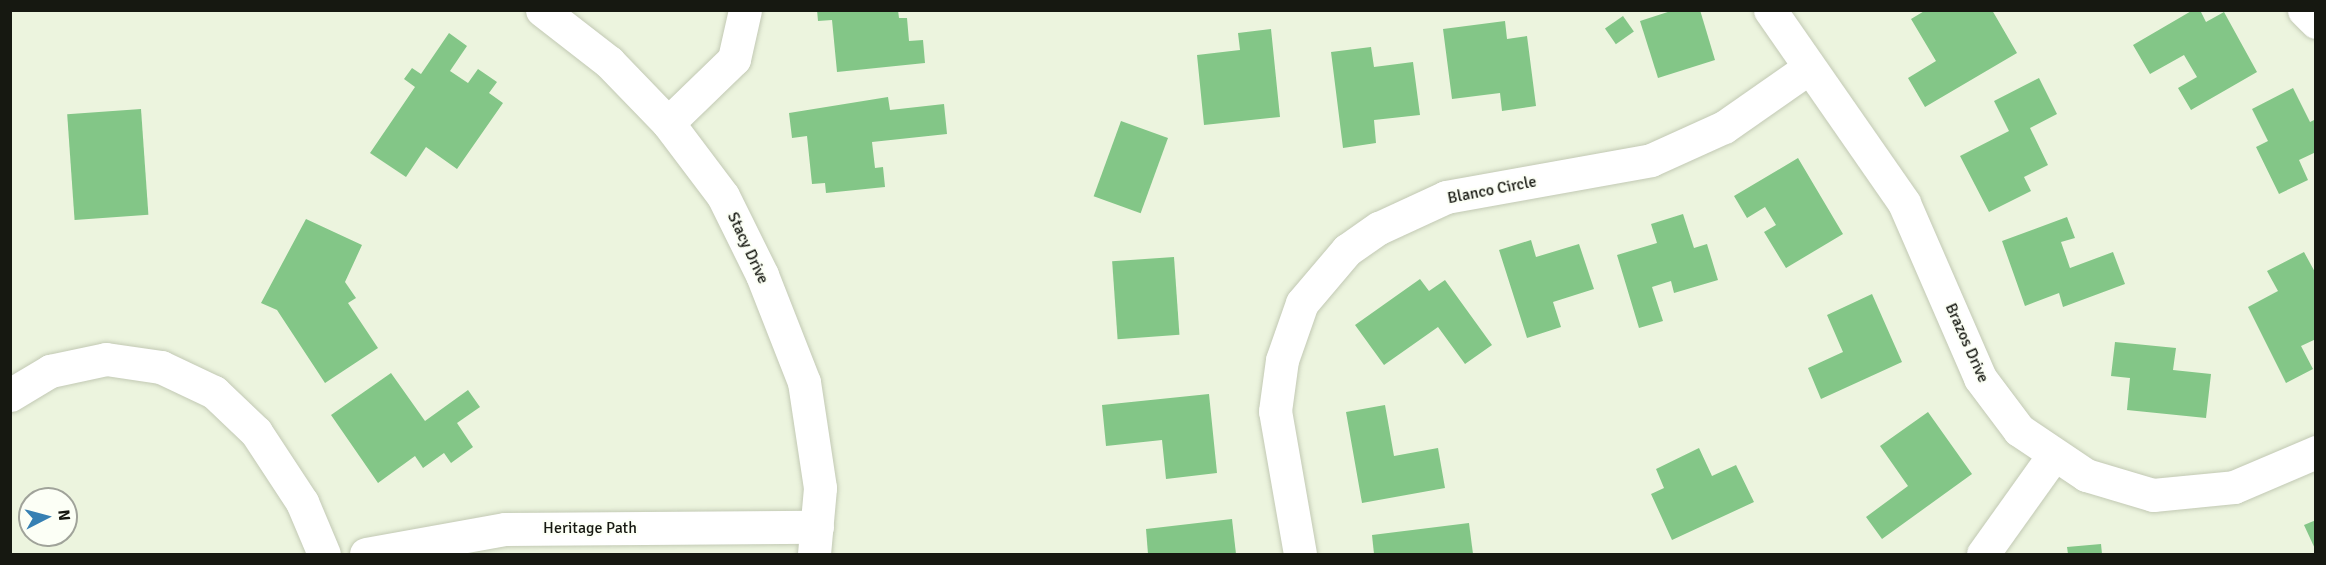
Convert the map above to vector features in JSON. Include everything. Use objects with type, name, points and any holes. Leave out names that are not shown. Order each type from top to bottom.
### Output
[{"type":"street","name":"Stacy Drive","points":[[542,10],[609,62],[668,123],[723,196],[804,382],[820,488],[816,541]]},
{"type":"street","points":[[668,123],[734,59],[746,10]]},
{"type":"street","name":"Brazos Drive","points":[[1770,10],[1808,69],[1904,203],[1980,378],[2019,430],[2053,456],[2123,489],[2177,496],[2234,487],[2316,452]]},
{"type":"street","points":[[2304,10],[2316,22]]},
{"type":"street","name":"Blanco Circle","points":[[1300,555],[1275,411],[1282,360],[1302,303],[1347,250],[1379,228],[1446,197],[1651,160],[1724,127],[1808,69]]},
{"type":"street","points":[[10,395],[50,371],[106,359],[161,367],[214,392],[255,432],[302,502],[324,555]]},
{"type":"street","points":[[1983,555],[2053,456]]},
{"type":"street","name":"Heritage Path","points":[[366,555],[505,529],[816,541]]},
{"type":"building","points":[[817,10],[898,10],[899,18],[907,18],[909,41],[923,40],[925,63],[837,72],[832,20],[818,21]]},
{"type":"building","points":[[1674,10],[1700,10],[1715,60],[1658,78],[1640,21]]},
{"type":"building","points":[[1926,10],[1992,10],[2017,53],[1925,107],[1908,78],[1936,61],[1911,19]]},
{"type":"building","points":[[2193,10],[2200,10],[2206,22],[2224,12],[2257,72],[2191,110],[2178,88],[2197,77],[2184,55],[2150,74],[2133,45]]},
{"type":"building","points":[[1623,16],[1634,32],[1616,44],[1605,29]]},
{"type":"building","points":[[1505,21],[1507,39],[1527,36],[1536,106],[1502,111],[1500,93],[1452,99],[1443,29]]},
{"type":"building","points":[[1271,29],[1280,117],[1204,125],[1197,55],[1240,50],[1238,33]]},
{"type":"building","points":[[449,33],[467,46],[450,71],[468,83],[478,69],[497,82],[489,93],[503,103],[457,169],[426,147],[406,177],[370,153],[415,87],[404,79],[412,68],[421,74]]},
{"type":"building","points":[[1371,47],[1374,67],[1413,62],[1420,115],[1374,120],[1376,143],[1343,148],[1331,52]]},
{"type":"building","points":[[2039,78],[2057,114],[2030,128],[2048,165],[2024,177],[2031,191],[1989,212],[1960,156],[2009,131],[1994,101]]},
{"type":"building","points":[[2293,88],[2310,122],[2316,119],[2316,152],[2299,160],[2308,180],[2279,194],[2256,147],[2268,141],[2252,109]]},
{"type":"building","points":[[888,97],[890,110],[944,104],[947,134],[872,142],[875,168],[883,167],[885,187],[826,193],[825,183],[812,184],[807,136],[792,138],[789,113]]},
{"type":"building","points":[[141,109],[148,215],[75,220],[67,114]]},
{"type":"building","points":[[1121,121],[1168,138],[1141,213],[1094,196]]},
{"type":"building","points":[[1798,158],[1843,234],[1786,268],[1764,232],[1776,225],[1765,207],[1747,218],[1734,196]]},
{"type":"building","points":[[1683,214],[1694,248],[1707,244],[1718,280],[1674,293],[1671,281],[1652,287],[1663,321],[1639,328],[1617,255],[1657,243],[1651,224]]},
{"type":"building","points":[[2067,217],[2075,238],[2061,242],[2070,268],[2113,252],[2125,284],[2063,307],[2059,293],[2025,306],[2002,241]]},
{"type":"building","points":[[306,219],[362,245],[345,282],[356,298],[348,303],[378,348],[325,383],[277,310],[261,303]]},
{"type":"building","points":[[1531,240],[1536,257],[1579,244],[1594,289],[1553,302],[1561,327],[1527,338],[1499,250]]},
{"type":"building","points":[[2304,252],[2316,274],[2316,339],[2301,346],[2313,369],[2286,383],[2248,307],[2278,291],[2267,271]]},
{"type":"building","points":[[1174,257],[1179,335],[1118,339],[1112,261]]},
{"type":"building","points":[[1420,279],[1429,291],[1445,280],[1492,345],[1465,364],[1438,327],[1384,365],[1355,325]]},
{"type":"building","points":[[1872,294],[1902,362],[1821,399],[1808,368],[1843,352],[1827,315]]},
{"type":"building","points":[[2115,342],[2176,348],[2173,370],[2211,374],[2206,418],[2127,410],[2130,378],[2111,376]]},
{"type":"building","points":[[391,373],[425,421],[468,390],[480,407],[457,423],[473,447],[451,463],[444,453],[423,468],[415,456],[378,483],[331,415]]},
{"type":"building","points":[[1209,394],[1217,473],[1166,479],[1162,440],[1106,446],[1102,405]]},
{"type":"building","points":[[1385,405],[1394,456],[1438,448],[1445,488],[1362,503],[1346,412]]},
{"type":"building","points":[[1928,412],[1972,474],[1882,539],[1866,517],[1908,486],[1880,446]]},
{"type":"building","points":[[1699,448],[1712,476],[1736,465],[1754,502],[1672,540],[1651,494],[1664,488],[1656,469]]},
{"type":"building","points":[[1232,519],[1236,554],[1148,554],[1146,529]]},
{"type":"building","points":[[2316,520],[2316,551],[2304,525]]},
{"type":"building","points":[[1469,523],[1473,554],[1374,554],[1372,535]]},
{"type":"building","points":[[2101,544],[2102,554],[2068,554],[2067,547]]}]
